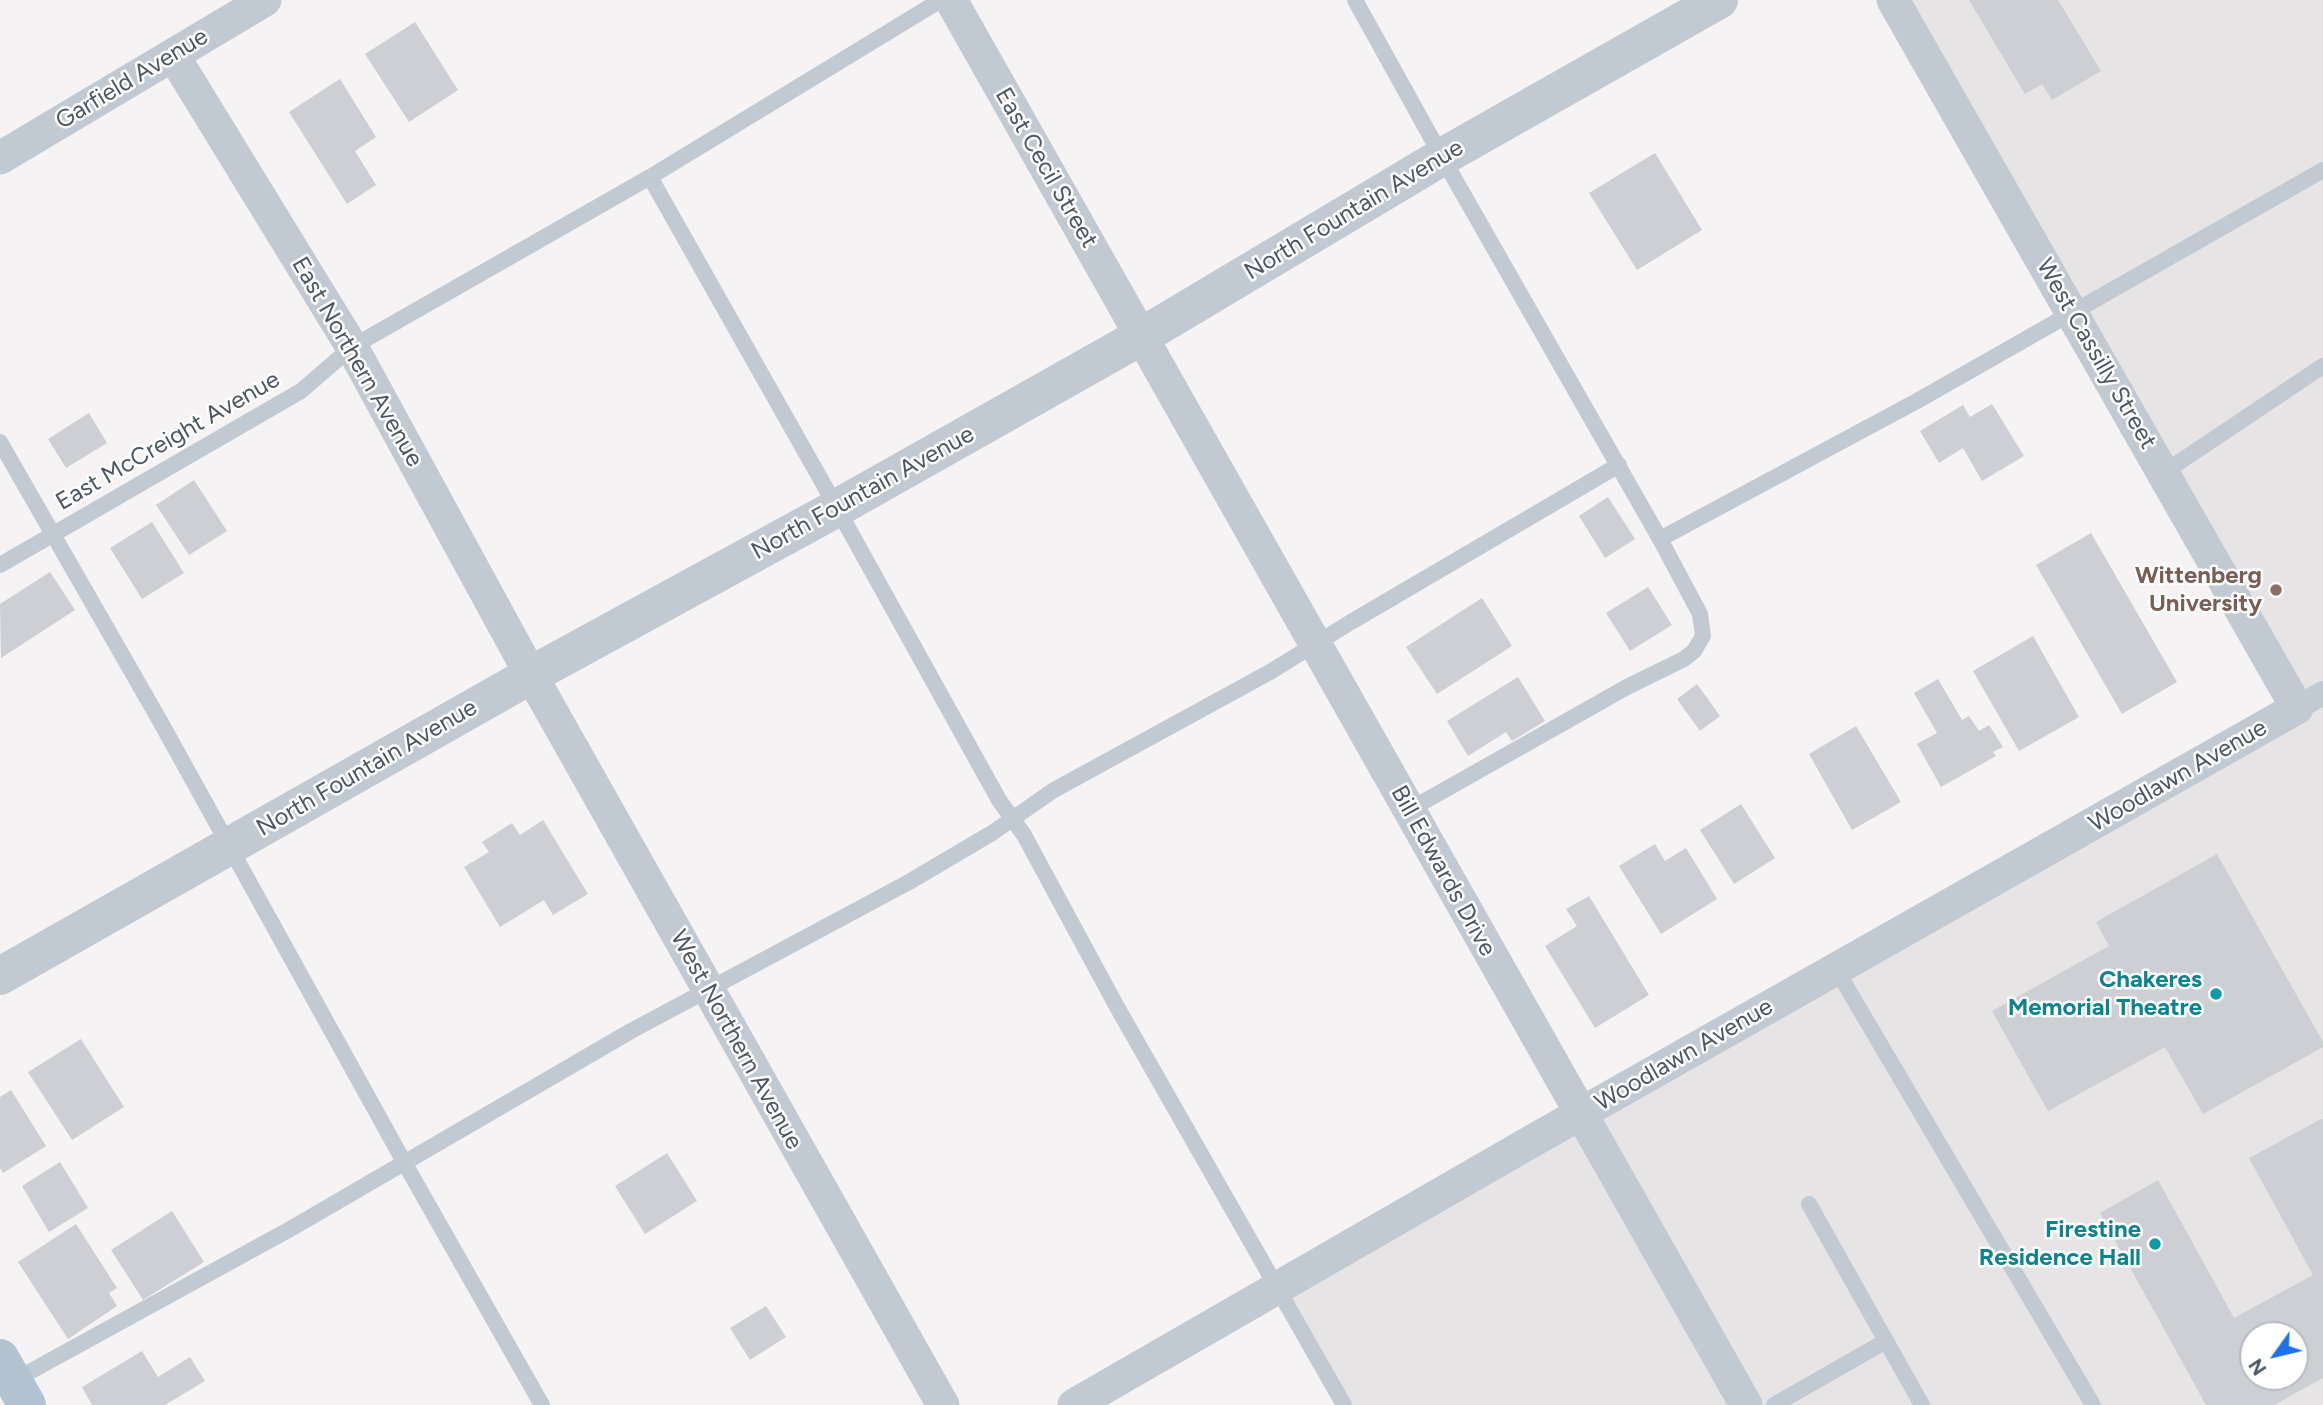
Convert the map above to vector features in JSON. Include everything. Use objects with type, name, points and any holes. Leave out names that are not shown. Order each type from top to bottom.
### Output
[{"type":"street","name":"Garfield Avenue","points":[[0,158],[265,0]]},
{"type":"street","name":"East Cecil Street","points":[[951,0],[1142,336]]},
{"type":"street","name":"North Fountain Avenue","points":[[0,976],[531,675],[837,508],[1142,336],[1442,157],[1719,0]]},
{"type":"street","name":"West Cassilly Street","points":[[1893,0],[2163,473],[2310,701]]},
{"type":"street","name":"East Northern Avenue","points":[[173,55],[352,347],[531,675]]},
{"type":"street","name":"Bill Edwards Drive","points":[[1142,336],[1746,1405]]},
{"type":"street","name":"West Northern Avenue","points":[[531,675],[943,1405]]},
{"type":"street","name":"Woodlawn Avenue","points":[[1074,1405],[2310,701]]},
{"type":"lane","name":"East McCreight Avenue","points":[[0,565],[301,391],[352,347],[650,177],[941,0]]},
{"type":"lane","points":[[1355,0],[1660,539],[1700,614],[1703,636],[1694,651],[1409,810]]},
{"type":"lane","points":[[1660,539],[2073,313],[2323,170]]},
{"type":"lane","points":[[650,177],[999,800],[1024,835],[1276,1289],[1345,1405]]},
{"type":"lane","points":[[2163,473],[2323,366]]},
{"type":"lane","points":[[0,442],[160,721],[542,1405]]},
{"type":"lane","points":[[13,1381],[292,1228],[707,989],[909,882],[1054,790],[1317,645],[1351,622],[1619,465]]},
{"type":"lane","points":[[1836,970],[2092,1405]]},
{"type":"lane","points":[[1808,1204],[1922,1405]]},
{"type":"lane","points":[[1774,1405],[1886,1341]]},
{"type":"shaded area","name":"Wittenberg University","points":[[1893,0],[2323,0],[2323,1405],[1344,1405],[1276,1289],[2296,708]]},
{"type":"building","points":[[1969,0],[2058,0],[2101,71],[2052,100],[2042,84],[2025,94]]},
{"type":"building","points":[[415,22],[458,90],[409,122],[365,54]]},
{"type":"building","points":[[340,79],[376,137],[355,151],[376,185],[347,204],[289,112]]},
{"type":"building","points":[[1655,153],[1702,230],[1637,270],[1589,193]]},
{"type":"building","points":[[1992,404],[2024,456],[1982,481],[1963,448],[1939,463],[1920,431],[1963,405],[1970,417]]},
{"type":"building","points":[[89,413],[107,443],[66,468],[48,439]]},
{"type":"building","points":[[194,480],[227,531],[189,555],[156,505]]},
{"type":"building","points":[[1608,497],[1635,539],[1605,558],[1579,516]]},
{"type":"building","points":[[152,522],[184,573],[142,599],[110,548]]},
{"type":"building","points":[[2091,533],[2177,682],[2122,714],[2036,565]]},
{"type":"building","points":[[50,572],[75,610],[1,658],[0,604]]},
{"type":"building","points":[[1648,587],[1672,625],[1630,651],[1606,613]]},
{"type":"building","points":[[1482,598],[1512,646],[1437,694],[1406,647]]},
{"type":"building","points":[[2033,636],[2079,717],[2019,751],[1973,671]]},
{"type":"building","points":[[1518,677],[1545,721],[1512,741],[1506,732],[1468,756],[1447,721]]},
{"type":"building","points":[[1938,679],[1962,720],[1969,716],[1979,731],[1989,725],[2003,747],[1993,752],[1996,756],[1941,787],[1917,744],[1937,733],[1914,693]]},
{"type":"building","points":[[1697,684],[1720,716],[1700,731],[1677,699]]},
{"type":"building","points":[[1856,726],[1901,802],[1852,830],[1809,754]]},
{"type":"building","points":[[1741,804],[1775,858],[1734,884],[1700,830]]},
{"type":"building","points":[[543,820],[588,894],[553,915],[544,900],[500,927],[464,867],[489,852],[482,842],[512,823],[520,835]]},
{"type":"building","points":[[1655,844],[1665,861],[1686,848],[1717,899],[1661,934],[1619,866]]},
{"type":"building","name":"Chakeres Memorial Theatre","points":[[2217,854],[2323,1042],[2323,1047],[2203,1114],[2165,1047],[2048,1111],[1992,1011],[2109,946],[2096,922]]},
{"type":"building","points":[[1589,896],[1649,995],[1595,1028],[1545,946],[1577,926],[1566,909]]},
{"type":"building","points":[[81,1039],[124,1107],[72,1140],[28,1072]]},
{"type":"building","points":[[11,1090],[46,1146],[3,1173],[0,1168],[0,1097]]},
{"type":"building","name":"Firestine Residence Hall","points":[[2323,1118],[2323,1378],[2309,1386],[2309,1321],[2239,1321],[2239,1391],[2299,1391],[2274,1405],[2206,1405],[2100,1213],[2158,1180],[2234,1318],[2313,1275],[2249,1158]]},
{"type":"building","points":[[667,1153],[697,1201],[645,1234],[615,1186]]},
{"type":"building","points":[[60,1162],[88,1208],[49,1232],[22,1186]]},
{"type":"building","points":[[172,1211],[204,1262],[143,1300],[111,1250]]},
{"type":"building","points":[[76,1224],[117,1288],[109,1293],[117,1306],[68,1339],[18,1262]]},
{"type":"building","points":[[766,1306],[786,1337],[750,1360],[730,1328]]},
{"type":"building","points":[[142,1351],[158,1377],[190,1357],[205,1381],[165,1405],[92,1405],[82,1387]]},
{"type":"place","name":"Wittenberg University","points":[[2276,590]]},
{"type":"place","name":"Chakeres Memorial Theatre","points":[[2216,994]]},
{"type":"place","name":"Firestine Residence Hall","points":[[2155,1244]]}]
